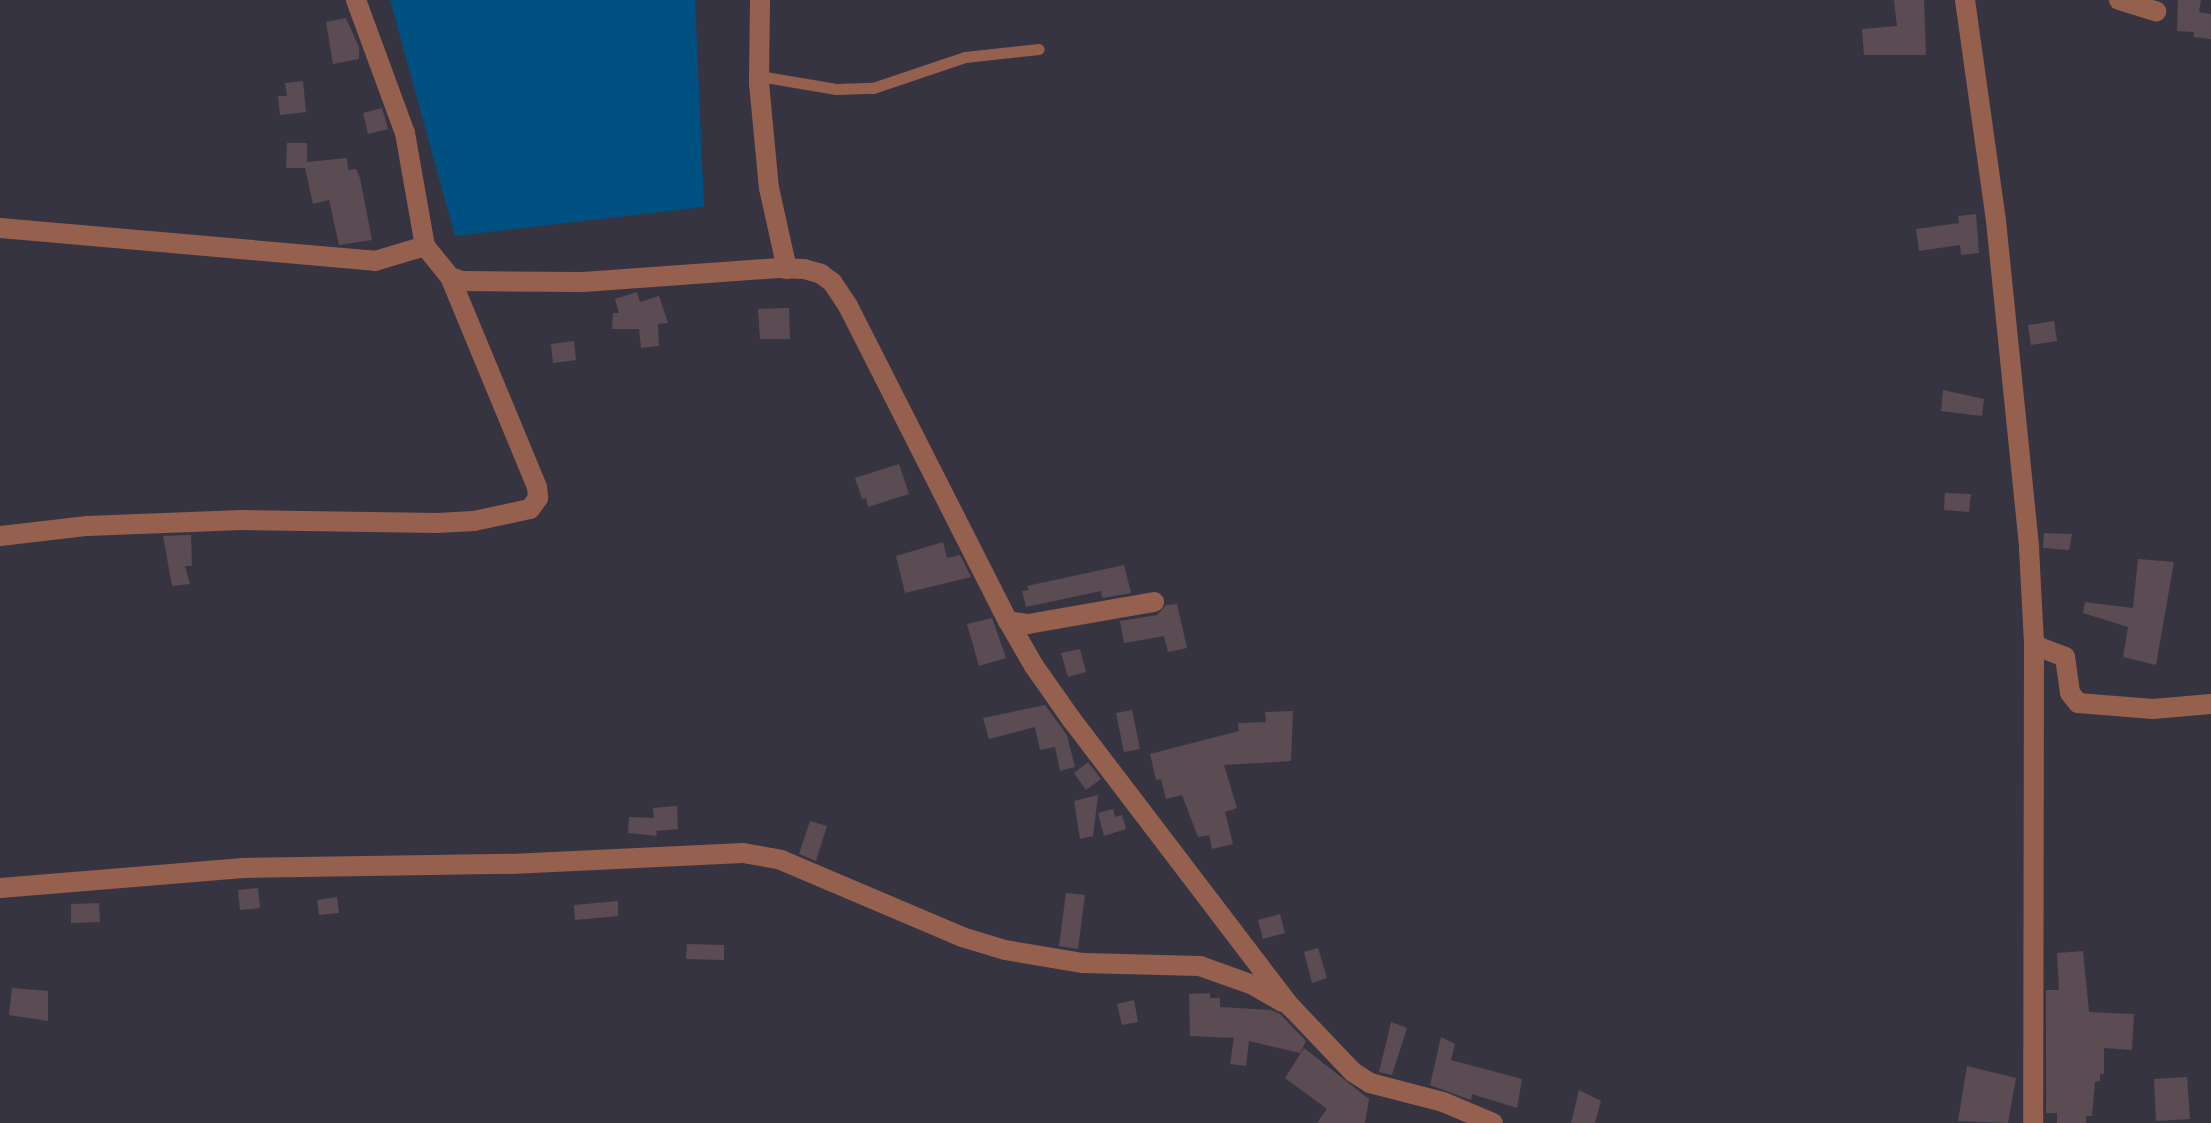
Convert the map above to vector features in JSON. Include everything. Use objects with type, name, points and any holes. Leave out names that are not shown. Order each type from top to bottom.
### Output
[{"type":"street","points":[[0,536],[87,526],[242,520],[474,521],[530,509],[538,498],[537,487],[450,277],[425,246],[405,133],[356,0]]},
{"type":"street","points":[[760,0],[759,76],[769,188],[787,269]]},
{"type":"street","points":[[1965,0],[1996,221],[2029,548],[2034,645],[2033,1123]]},
{"type":"street","points":[[2119,0],[2156,11]]},
{"type":"street","points":[[0,228],[375,261],[425,246]]},
{"type":"street","points":[[450,277],[462,281],[583,282],[787,269],[821,274],[832,282],[848,306],[1008,621],[1072,720],[1291,1007],[1353,1072],[1370,1083],[1443,1102],[1493,1123]]},
{"type":"street","points":[[1008,621],[1028,624],[1154,602]]},
{"type":"street","points":[[2034,645],[2065,657],[2070,693],[2078,703],[2153,709],[2211,704]]},
{"type":"street","points":[[0,888],[243,868],[511,864],[743,853],[773,858],[962,937],[1005,950],[1083,963],[1200,966],[1253,985],[1291,1007]]},
{"type":"lane","points":[[759,76],[836,89],[873,88],[957,59],[1039,49]]},
{"type":"water","points":[[390,0],[695,0],[704,207],[455,236]]},
{"type":"building","points":[[1894,0],[1924,0],[1926,55],[1864,55],[1862,29],[1897,26]]},
{"type":"building","points":[[2178,0],[2201,0],[2199,12],[2211,14],[2211,39],[2194,37],[2194,32],[2177,31]]},
{"type":"building","points":[[346,18],[359,47],[359,59],[333,64],[326,22]]},
{"type":"building","points":[[303,81],[306,112],[280,115],[278,96],[287,96],[285,83]]},
{"type":"building","points":[[382,108],[388,129],[368,134],[363,113]]},
{"type":"building","points":[[287,143],[307,143],[307,162],[347,158],[348,170],[356,169],[360,178],[372,240],[339,245],[329,200],[313,204],[305,168],[286,168]]},
{"type":"building","points":[[1976,214],[1979,253],[1961,255],[1960,245],[1919,251],[1916,229],[1959,223],[1958,216]]},
{"type":"building","points":[[637,292],[640,302],[659,296],[668,323],[658,324],[659,346],[641,348],[639,329],[612,329],[613,313],[619,313],[615,299]]},
{"type":"building","points":[[789,308],[790,339],[760,339],[758,309]]},
{"type":"building","points":[[2054,321],[2057,341],[2031,345],[2028,325]]},
{"type":"building","points":[[574,341],[576,360],[553,363],[551,344]]},
{"type":"building","points":[[1943,390],[1984,399],[1982,416],[1941,411]]},
{"type":"building","points":[[899,464],[909,494],[868,507],[855,478]]},
{"type":"building","points":[[1945,493],[1971,494],[1969,512],[1944,510]]},
{"type":"building","points":[[2044,533],[2072,534],[2069,550],[2043,548]]},
{"type":"building","points":[[191,535],[192,566],[185,566],[190,584],[172,586],[163,536]]},
{"type":"building","points":[[943,542],[947,558],[960,555],[971,577],[905,593],[896,556]]},
{"type":"building","points":[[2138,559],[2174,562],[2156,665],[2123,657],[2128,627],[2083,613],[2085,602],[2133,608]]},
{"type":"building","points":[[1124,565],[1131,593],[1102,598],[1101,591],[1026,607],[1022,591],[1029,590],[1027,586]]},
{"type":"building","points":[[1177,604],[1187,648],[1168,652],[1164,636],[1124,643],[1120,621],[1157,615],[1166,605]]},
{"type":"building","points":[[992,618],[1006,658],[979,666],[967,624]]},
{"type":"building","points":[[1080,649],[1086,672],[1068,677],[1061,653]]},
{"type":"building","points":[[1045,705],[1067,735],[1075,767],[1060,771],[1055,747],[1040,750],[1035,727],[989,739],[983,718]]},
{"type":"building","points":[[1132,710],[1140,749],[1124,752],[1116,713]]},
{"type":"building","points":[[1293,711],[1291,761],[1224,765],[1237,808],[1225,812],[1233,844],[1212,849],[1209,835],[1198,837],[1182,795],[1166,799],[1161,779],[1156,780],[1150,754],[1239,731],[1238,723],[1266,722],[1265,712]]},
{"type":"building","points":[[1088,762],[1101,779],[1086,790],[1074,773]]},
{"type":"building","points":[[1098,795],[1093,836],[1080,839],[1074,801]]},
{"type":"building","points":[[677,806],[678,829],[656,831],[657,836],[628,833],[629,817],[654,818],[653,808]]},
{"type":"building","points":[[1113,809],[1115,817],[1122,815],[1126,829],[1104,836],[1098,813]]},
{"type":"building","points":[[810,821],[827,826],[816,861],[799,854]]},
{"type":"building","points":[[258,888],[260,908],[240,910],[238,890]]},
{"type":"building","points":[[1066,893],[1085,895],[1078,949],[1059,946]]},
{"type":"building","points":[[337,897],[339,913],[319,915],[317,900]]},
{"type":"building","points":[[618,901],[618,916],[575,920],[574,905]]},
{"type":"building","points":[[99,903],[100,922],[71,923],[71,904]]},
{"type":"building","points":[[1280,914],[1285,933],[1263,939],[1258,920]]},
{"type":"building","points":[[687,944],[724,945],[724,960],[686,959]]},
{"type":"building","points":[[1318,948],[1327,978],[1312,983],[1304,952]]},
{"type":"building","points":[[2083,951],[2089,1012],[2134,1014],[2132,1050],[2104,1048],[2104,1074],[2100,1074],[2100,1081],[2095,1082],[2092,1116],[2086,1116],[2086,1123],[2057,1123],[2057,1113],[2046,1113],[2046,990],[2059,990],[2057,953]]},
{"type":"building","points":[[12,988],[48,991],[48,1021],[9,1015]]},
{"type":"building","points":[[1210,993],[1210,998],[1220,998],[1220,1007],[1271,1010],[1280,1014],[1306,1041],[1300,1053],[1249,1041],[1246,1066],[1230,1064],[1234,1038],[1190,1036],[1189,994]]},
{"type":"building","points":[[1134,1000],[1138,1022],[1122,1025],[1117,1004]]},
{"type":"building","points":[[1391,1022],[1407,1028],[1392,1075],[1379,1072]]},
{"type":"building","points":[[1441,1037],[1455,1044],[1451,1060],[1522,1079],[1517,1108],[1472,1094],[1471,1100],[1430,1085]]},
{"type":"building","points":[[1304,1048],[1369,1099],[1365,1123],[1317,1123],[1327,1109],[1285,1078]]},
{"type":"building","points":[[1967,1066],[2016,1078],[2008,1123],[1958,1121]]},
{"type":"building","points":[[2187,1077],[2190,1119],[2156,1121],[2154,1079]]},
{"type":"building","points":[[1579,1090],[1601,1101],[1595,1123],[1571,1123]]}]
